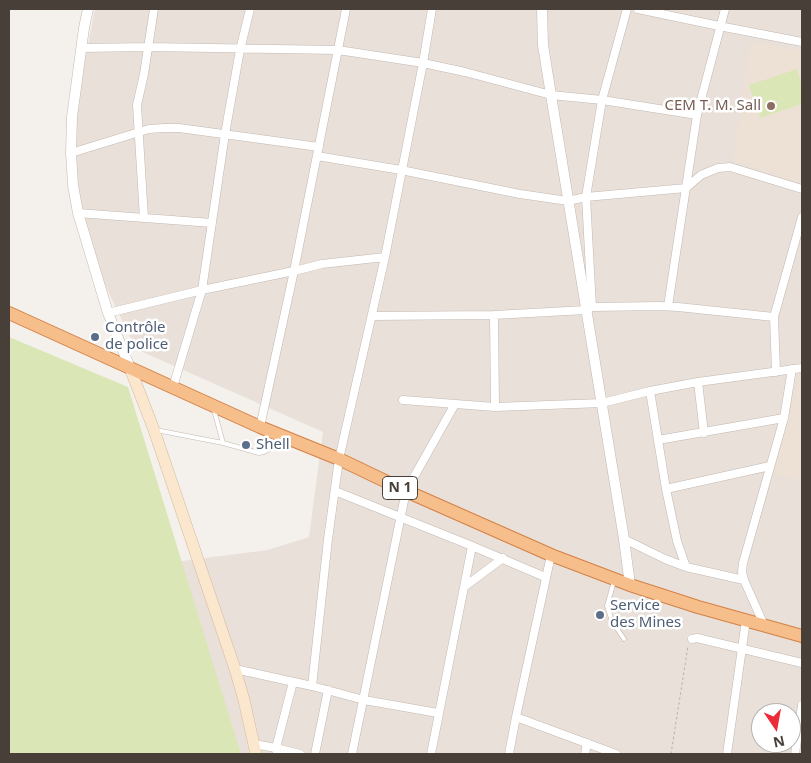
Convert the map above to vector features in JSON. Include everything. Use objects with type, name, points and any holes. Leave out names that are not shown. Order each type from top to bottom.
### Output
[{"type":"highway","name":"N 1","points":[[9,313],[260,427],[339,458],[406,491],[551,555],[698,608],[802,636]]},
{"type":"main road","points":[[130,368],[154,430],[235,669],[255,749]]},
{"type":"street","points":[[88,9],[72,117],[71,153],[73,185],[78,214],[108,313],[130,368]]},
{"type":"street","points":[[144,218],[137,105],[154,9]]},
{"type":"street","points":[[172,388],[202,290],[225,134],[240,50],[250,9]]},
{"type":"street","points":[[260,427],[294,271],[346,9]]},
{"type":"street","points":[[312,686],[339,458],[385,257],[432,9]]},
{"type":"street","points":[[542,9],[543,44],[568,201],[589,309],[630,584]]},
{"type":"street","points":[[589,309],[586,197],[602,100],[627,9]]},
{"type":"street","points":[[638,9],[802,42]]},
{"type":"street","points":[[668,306],[697,115],[724,9]]},
{"type":"street","points":[[81,48],[148,47],[240,50],[338,50],[423,63],[551,95],[602,100],[697,115]]},
{"type":"street","points":[[71,153],[149,129],[164,128],[178,128],[318,147]]},
{"type":"street","points":[[317,156],[401,170],[520,194],[568,201],[586,197],[686,188],[701,176],[718,168],[730,167],[802,189]]},
{"type":"street","points":[[78,214],[212,223]]},
{"type":"street","points":[[776,372],[774,317],[802,216]]},
{"type":"street","points":[[108,313],[322,264],[385,257]]},
{"type":"street","points":[[372,316],[494,315],[668,306],[774,317]]},
{"type":"street","points":[[494,315],[495,407]]},
{"type":"street","points":[[403,400],[495,407],[602,402],[698,382],[802,368]]},
{"type":"street","points":[[764,626],[742,572],[784,418],[792,369]]},
{"type":"street","points":[[698,382],[704,433]]},
{"type":"street","points":[[650,391],[666,488],[677,541],[686,567]]},
{"type":"street","points":[[352,754],[406,491],[455,404]]},
{"type":"street","points":[[658,440],[784,418]]},
{"type":"street","points":[[666,488],[770,466]]},
{"type":"street","points":[[335,491],[503,558],[545,577]]},
{"type":"street","points":[[624,539],[686,567],[744,580]]},
{"type":"street","points":[[431,754],[472,546]]},
{"type":"street","points":[[509,754],[551,555]]},
{"type":"street","points":[[464,587],[503,558]]},
{"type":"street","points":[[727,754],[746,620]]},
{"type":"street","points":[[692,639],[697,638],[802,663]]},
{"type":"street","points":[[235,669],[364,700],[438,714]]},
{"type":"street","points":[[276,751],[292,682]]},
{"type":"street","points":[[315,754],[328,690]]},
{"type":"street","points":[[795,754],[802,705]]},
{"type":"street","points":[[516,717],[616,754]]},
{"type":"street","points":[[585,754],[587,743]]},
{"type":"street","points":[[255,749],[300,754]]},
{"type":"lane","points":[[213,406],[223,444]]},
{"type":"lane","points":[[154,430],[259,453],[289,438]]},
{"type":"lane","points":[[615,579],[607,606],[612,621],[624,639]]},
{"type":"path","points":[[671,754],[689,643],[692,639]]},
{"type":"shaded area","points":[[95,9],[802,9],[802,754],[204,754],[159,564],[268,550],[309,537],[323,432],[136,349],[95,264],[77,192],[74,117]]},
{"type":"shaded area","name":"CEM T. M. Sall","points":[[750,41],[802,51],[802,184],[733,161]]},
{"type":"shaded area","points":[[800,373],[802,373],[802,481],[772,473]]},
{"type":"green space","points":[[797,69],[802,86],[802,104],[760,118],[749,85]]},
{"type":"green space","points":[[9,337],[128,387],[240,754],[9,754]]},
{"type":"place","name":"CEM T. M. Sall","points":[[771,106]]},
{"type":"place","name":"Contrôle de police","points":[[95,337]]},
{"type":"place","name":"Shell","points":[[246,445]]},
{"type":"place","name":"Service des Mines","points":[[600,615]]}]
